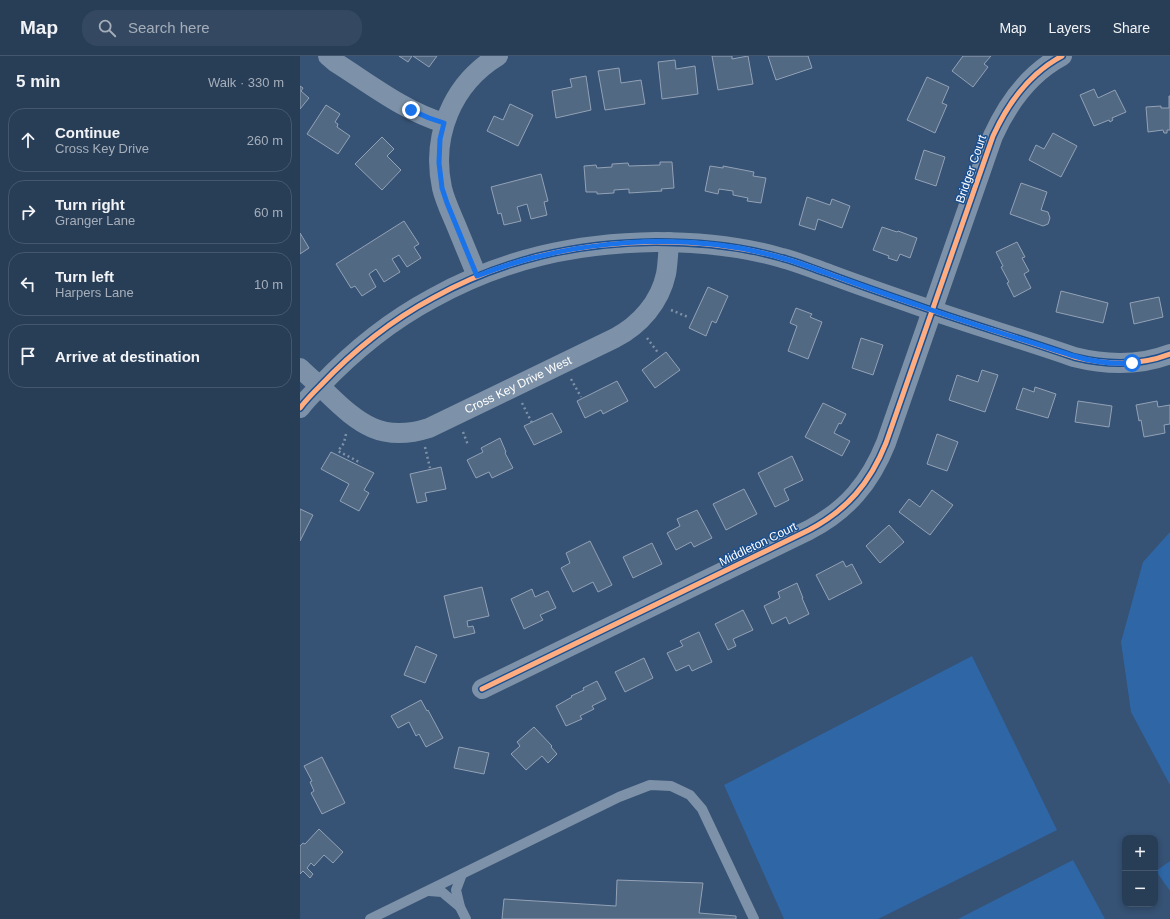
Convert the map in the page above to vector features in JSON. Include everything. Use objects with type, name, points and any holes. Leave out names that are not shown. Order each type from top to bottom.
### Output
[{"type":"street","points":[[328,56],[401,105],[444,123]]},
{"type":"street","points":[[477,276],[442,188],[439,163],[440,139],[444,123],[451,107],[463,87],[480,69],[498,56]]},
{"type":"street","name":"Bridger Court","points":[[932,310],[997,128],[1012,101],[1022,88],[1040,71],[1062,56]]},
{"type":"street","points":[[300,408],[333,372],[357,350],[394,321],[449,289],[477,276],[524,260],[562,250],[603,244],[635,242],[669,242],[723,246],[783,258],[932,310],[1074,356],[1098,362],[1115,364],[1132,363],[1170,354]]},
{"type":"street","name":"Cross Key Drive West","points":[[300,368],[346,411],[366,425],[397,433],[414,432],[429,428],[608,342],[629,330],[648,312],[660,290],[667,270],[669,242]]},
{"type":"street","name":"Middleton Court","points":[[482,689],[810,530],[838,512],[856,495],[872,474],[879,459],[886,443],[932,310]]},
{"type":"lane","points":[[370,919],[619,797],[650,785],[671,786],[690,796],[702,809],[754,919]]},
{"type":"lane","points":[[462,874],[456,890],[460,907],[466,919]]},
{"type":"lane","points":[[427,891],[442,892],[460,907]]},
{"type":"path","points":[[669,309],[688,317]]},
{"type":"path","points":[[645,336],[659,354]]},
{"type":"path","points":[[571,378],[581,397]]},
{"type":"path","points":[[522,403],[532,423]]},
{"type":"path","points":[[462,432],[468,445]]},
{"type":"path","points":[[346,434],[344,442],[338,451],[362,463]]},
{"type":"path","points":[[425,446],[430,468]]},
{"type":"shaded area","points":[[1170,532],[1170,785],[1131,712],[1121,642],[1143,562]]},
{"type":"shaded area","points":[[972,656],[1057,830],[878,919],[784,919],[724,785]]},
{"type":"shaded area","points":[[1073,860],[1105,919],[958,919]]},
{"type":"shaded area","points":[[1170,861],[1170,891],[1158,874],[1158,870]]},
{"type":"building","points":[[399,56],[412,56],[408,62]]},
{"type":"building","points":[[413,56],[437,56],[429,67]]},
{"type":"building","points":[[712,56],[732,56],[732,59],[748,56],[753,84],[718,90]]},
{"type":"building","points":[[768,56],[808,56],[812,68],[776,80]]},
{"type":"building","points":[[963,56],[991,56],[984,64],[988,67],[973,87],[952,71]]},
{"type":"building","points":[[675,60],[676,69],[695,66],[698,94],[662,99],[658,62]]},
{"type":"building","points":[[619,68],[621,83],[641,80],[645,104],[605,110],[598,71]]},
{"type":"building","points":[[586,76],[591,110],[556,118],[552,91],[572,87],[570,79]]},
{"type":"building","points":[[927,77],[949,87],[942,103],[947,105],[935,133],[907,120]]},
{"type":"building","points":[[300,86],[303,88],[301,91],[309,98],[300,109]]},
{"type":"building","points":[[1094,89],[1098,98],[1115,90],[1126,112],[1112,118],[1113,120],[1110,122],[1109,120],[1094,126],[1080,95]]},
{"type":"building","points":[[1169,96],[1170,130],[1167,130],[1167,133],[1164,133],[1163,130],[1148,132],[1146,107],[1161,106],[1161,108],[1169,108]]},
{"type":"building","points":[[510,104],[533,115],[518,146],[487,131],[494,116],[503,120]]},
{"type":"building","points":[[326,105],[340,114],[335,122],[338,124],[337,127],[350,136],[338,154],[307,134]]},
{"type":"building","points":[[1053,133],[1077,146],[1061,177],[1029,160],[1036,145],[1044,149]]},
{"type":"building","points":[[382,137],[394,149],[387,156],[401,170],[382,190],[355,164]]},
{"type":"building","points":[[924,150],[945,157],[936,186],[915,179]]},
{"type":"building","points":[[660,162],[672,162],[674,188],[661,189],[662,191],[629,193],[629,189],[614,190],[614,193],[597,194],[597,192],[586,192],[584,166],[596,165],[597,168],[612,167],[612,164],[628,163],[629,166],[660,165]]},
{"type":"building","points":[[710,166],[723,168],[723,166],[754,172],[753,176],[766,178],[761,203],[747,201],[748,198],[733,195],[733,191],[719,189],[718,194],[705,191]]},
{"type":"building","points":[[541,174],[548,201],[544,202],[547,215],[531,219],[527,204],[517,207],[521,221],[504,225],[501,213],[498,214],[491,187]]},
{"type":"building","points":[[1021,183],[1047,192],[1041,210],[1048,212],[1050,218],[1048,224],[1043,226],[1010,214]]},
{"type":"building","points":[[807,197],[830,205],[832,199],[850,206],[842,228],[818,219],[815,230],[799,225]]},
{"type":"building","points":[[404,221],[419,244],[414,247],[421,258],[407,267],[399,255],[392,259],[400,272],[384,282],[376,269],[369,274],[376,287],[362,296],[355,286],[351,288],[336,264]]},
{"type":"building","points":[[882,227],[917,238],[910,258],[900,254],[897,261],[888,258],[889,256],[873,250]]},
{"type":"building","points":[[300,233],[309,248],[300,254]]},
{"type":"building","points":[[1017,242],[1025,257],[1022,258],[1029,271],[1024,274],[1031,288],[1014,297],[1007,283],[1009,282],[1001,267],[1003,266],[996,252]]},
{"type":"building","points":[[708,287],[728,296],[716,323],[712,321],[706,336],[689,328]]},
{"type":"building","points":[[1061,291],[1108,303],[1103,323],[1056,312]]},
{"type":"building","points":[[1159,297],[1163,317],[1134,324],[1130,303]]},
{"type":"building","points":[[796,308],[812,314],[810,317],[822,322],[808,359],[788,351],[797,326],[790,323]]},
{"type":"building","points":[[861,338],[883,345],[873,375],[852,368]]},
{"type":"building","points":[[666,352],[680,370],[655,388],[642,370]]},
{"type":"building","points":[[982,370],[998,375],[985,412],[949,400],[957,375],[978,382]]},
{"type":"building","points":[[617,381],[628,401],[603,414],[601,410],[585,418],[577,401]]},
{"type":"building","points":[[1035,387],[1056,394],[1048,418],[1016,409],[1023,388],[1034,392]]},
{"type":"building","points":[[1078,401],[1112,406],[1109,427],[1075,422]]},
{"type":"building","points":[[1157,401],[1158,407],[1170,405],[1170,424],[1164,425],[1165,433],[1144,437],[1141,420],[1139,421],[1136,405]]},
{"type":"building","points":[[823,403],[846,414],[834,433],[850,441],[842,456],[805,437]]},
{"type":"building","points":[[552,413],[562,432],[534,445],[524,426]]},
{"type":"building","points":[[937,434],[958,442],[947,471],[927,464]]},
{"type":"building","points":[[500,438],[506,452],[505,453],[513,468],[492,478],[489,472],[476,478],[467,460],[483,452],[481,448]]},
{"type":"building","points":[[331,452],[374,473],[364,490],[369,493],[359,511],[340,501],[349,484],[321,469]]},
{"type":"building","points":[[792,456],[803,480],[784,489],[789,500],[775,507],[758,473]]},
{"type":"building","points":[[441,467],[446,489],[425,493],[427,501],[417,503],[410,474]]},
{"type":"building","points":[[744,489],[757,514],[726,530],[713,504]]},
{"type":"building","points":[[932,490],[953,505],[930,535],[899,512],[909,499],[920,507]]},
{"type":"building","points":[[300,509],[313,515],[300,541]]},
{"type":"building","points":[[697,510],[712,538],[694,547],[691,542],[676,550],[667,533],[680,526],[677,519]]},
{"type":"building","points":[[889,525],[904,542],[880,563],[866,546]]},
{"type":"building","points":[[590,541],[612,585],[598,592],[593,582],[573,592],[561,568],[570,563],[566,553]]},
{"type":"building","points":[[652,543],[662,564],[633,578],[623,557]]},
{"type":"building","points":[[843,561],[846,567],[852,564],[862,583],[829,600],[816,575]]},
{"type":"building","points":[[797,583],[809,614],[789,624],[786,617],[772,624],[764,606],[780,598],[778,592]]},
{"type":"building","points":[[482,587],[489,616],[467,621],[468,627],[473,626],[475,633],[454,638],[444,596]]},
{"type":"building","points":[[532,589],[535,597],[548,591],[556,608],[540,615],[543,620],[524,629],[511,599]]},
{"type":"building","points":[[743,610],[753,630],[733,639],[736,646],[728,650],[715,624]]},
{"type":"building","points":[[699,632],[712,662],[692,671],[689,665],[676,671],[667,653],[683,646],[680,641]]},
{"type":"building","points":[[416,646],[437,655],[425,683],[404,675]]},
{"type":"building","points":[[644,658],[653,678],[625,692],[615,672]]},
{"type":"building","points":[[597,681],[606,699],[592,706],[594,709],[580,716],[582,719],[566,726],[556,706],[572,697],[571,696],[584,690],[583,688]]},
{"type":"building","points":[[421,700],[443,738],[426,747],[419,734],[416,736],[409,722],[398,728],[391,716]]},
{"type":"building","points":[[534,727],[552,746],[551,747],[557,754],[548,763],[542,756],[526,770],[511,754],[520,746],[517,742]]},
{"type":"building","points":[[459,747],[489,753],[484,774],[454,768]]},
{"type":"building","points":[[322,757],[345,803],[322,814],[311,793],[314,791],[310,782],[312,781],[304,766]]},
{"type":"building","points":[[319,829],[343,852],[333,863],[324,855],[314,866],[311,863],[307,868],[313,874],[310,878],[303,871],[300,874],[300,846],[303,843],[305,844]]},
{"type":"building","points":[[617,880],[703,883],[699,913],[736,916],[736,919],[502,919],[504,899],[616,906]]},
{"type":"cycle path","points":[[482,689],[809,530],[835,514],[856,494],[873,471],[886,443],[993,136],[1006,112],[1021,90],[1040,71],[1062,56]]},
{"type":"cycle path","points":[[300,408],[333,373],[359,349],[387,327],[417,307],[459,284],[513,263],[541,256],[569,250],[626,243],[656,242],[704,244],[751,250],[767,254],[943,314],[1086,360],[1122,363],[1146,361],[1170,354]]},
{"type":"route","points":[[411,110],[444,123],[440,139],[439,163],[442,188],[477,276],[524,260],[562,250],[594,245],[635,242],[710,244],[743,249],[783,258],[932,310],[1074,356],[1098,362],[1115,364],[1132,363]]}]
